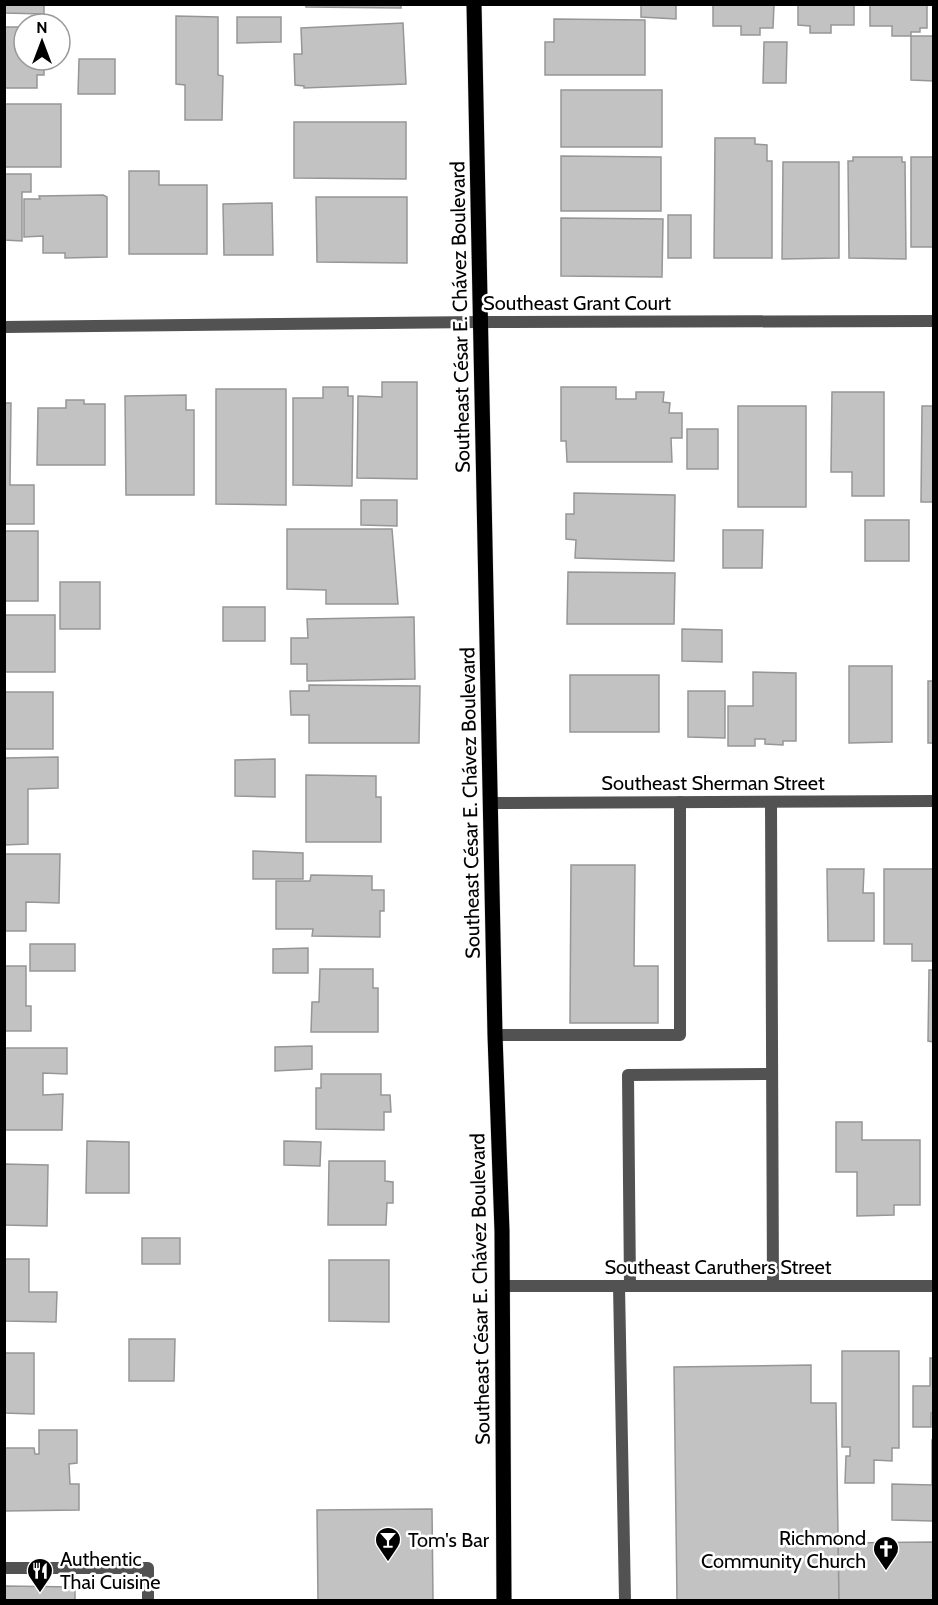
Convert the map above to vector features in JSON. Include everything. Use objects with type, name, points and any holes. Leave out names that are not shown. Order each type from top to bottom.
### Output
[{"type":"main road","name":"Southeast César E. Chávez Boulevard","points":[[474,4],[495,1035],[502,1220],[504,1600]]},
{"type":"street","name":"Southeast Grant Court","points":[[4,327],[480,322],[933,321]]},
{"type":"street","name":"Southeast Sherman Street","points":[[492,803],[933,801]]},
{"type":"street","points":[[495,1035],[680,1035],[680,802]]},
{"type":"street","points":[[771,802],[773,1286]]},
{"type":"street","points":[[625,1600],[628,1075],[772,1074]]},
{"type":"street","name":"Southeast Caruthers Street","points":[[502,1286],[933,1286]]},
{"type":"street","points":[[4,1568],[148,1568],[148,1600]]},
{"type":"building","points":[[4,4],[44,4],[44,12],[4,13]]},
{"type":"building","points":[[306,4],[401,4],[401,8],[306,7]]},
{"type":"building","points":[[641,4],[676,4],[676,19],[641,17]]},
{"type":"building","points":[[713,4],[774,4],[773,28],[760,28],[760,35],[741,35],[741,26],[713,26]]},
{"type":"building","points":[[798,4],[854,4],[854,25],[831,25],[831,33],[810,33],[810,26],[798,25]]},
{"type":"building","points":[[870,4],[927,4],[927,28],[920,28],[920,32],[911,32],[911,36],[892,36],[892,26],[870,26]]},
{"type":"building","points":[[176,16],[218,17],[218,75],[223,76],[222,120],[185,120],[185,85],[176,84]]},
{"type":"building","points":[[237,17],[281,17],[281,42],[237,43]]},
{"type":"building","points":[[554,19],[645,20],[645,75],[545,75],[545,42],[554,42]]},
{"type":"building","points":[[403,23],[406,84],[304,88],[304,86],[295,85],[294,54],[302,54],[301,28]]},
{"type":"building","points":[[4,27],[12,27],[12,72],[44,72],[44,75],[37,75],[37,88],[4,88]]},
{"type":"building","points":[[911,36],[934,36],[934,81],[911,80]]},
{"type":"building","points":[[764,42],[787,42],[786,83],[763,83]]},
{"type":"building","points":[[79,59],[115,59],[115,94],[78,94]]},
{"type":"building","points":[[561,90],[662,90],[662,147],[561,147]]},
{"type":"building","points":[[4,104],[61,104],[61,167],[4,167]]},
{"type":"building","points":[[294,122],[406,122],[406,179],[294,178]]},
{"type":"building","points":[[715,138],[755,138],[755,144],[767,145],[767,161],[772,161],[772,258],[714,258]]},
{"type":"building","points":[[561,156],[661,157],[661,211],[561,211]]},
{"type":"building","points":[[853,157],[902,157],[902,162],[905,162],[906,259],[849,258],[848,161],[853,161]]},
{"type":"building","points":[[911,157],[934,157],[934,247],[911,247]]},
{"type":"building","points":[[783,162],[839,162],[839,258],[782,259]]},
{"type":"building","points":[[129,171],[159,171],[159,185],[207,185],[207,254],[129,254]]},
{"type":"building","points":[[4,174],[31,174],[31,192],[22,192],[22,241],[4,240]]},
{"type":"building","points":[[103,195],[107,197],[107,257],[65,258],[65,253],[43,253],[43,236],[24,237],[24,199],[40,199],[39,196]]},
{"type":"building","points":[[316,197],[407,197],[407,263],[317,262]]},
{"type":"building","points":[[272,203],[273,255],[224,255],[223,204]]},
{"type":"building","points":[[668,215],[691,215],[691,258],[668,258]]},
{"type":"building","points":[[561,218],[663,219],[662,277],[561,276]]},
{"type":"building","points":[[382,382],[417,382],[417,479],[357,478],[358,396],[382,397]]},
{"type":"building","points":[[323,387],[348,387],[348,396],[353,396],[352,486],[293,485],[293,398],[323,398]]},
{"type":"building","points":[[561,387],[616,387],[616,399],[636,399],[636,392],[664,392],[663,402],[670,403],[669,413],[682,413],[682,438],[671,438],[672,462],[567,462],[566,441],[561,441]]},
{"type":"building","points":[[216,389],[286,389],[286,505],[216,504]]},
{"type":"building","points":[[832,392],[884,392],[884,496],[852,496],[852,472],[831,472]]},
{"type":"building","points":[[186,395],[186,410],[194,410],[194,495],[126,495],[125,396]]},
{"type":"building","points":[[66,400],[84,400],[84,404],[105,404],[105,465],[37,465],[38,408],[66,408]]},
{"type":"building","points":[[4,403],[11,403],[10,485],[34,485],[34,524],[5,524]]},
{"type":"building","points":[[738,406],[806,406],[806,507],[738,507]]},
{"type":"building","points":[[922,406],[934,406],[934,502],[921,502]]},
{"type":"building","points":[[687,429],[718,429],[718,469],[687,469]]},
{"type":"building","points":[[574,493],[675,495],[674,561],[575,558],[576,540],[566,539],[566,514],[574,514]]},
{"type":"building","points":[[361,500],[397,500],[397,526],[361,525]]},
{"type":"building","points":[[865,520],[909,520],[909,561],[865,561]]},
{"type":"building","points":[[287,529],[392,529],[398,604],[326,604],[326,590],[287,589]]},
{"type":"building","points":[[723,530],[763,530],[762,568],[723,568]]},
{"type":"building","points":[[4,531],[38,531],[38,601],[4,601]]},
{"type":"building","points":[[568,572],[675,573],[674,624],[567,624]]},
{"type":"building","points":[[60,582],[100,582],[100,629],[60,629]]},
{"type":"building","points":[[223,607],[265,607],[265,641],[223,641]]},
{"type":"building","points":[[4,615],[55,615],[55,672],[4,672]]},
{"type":"building","points":[[414,617],[415,679],[307,681],[307,664],[291,664],[291,638],[308,638],[307,619]]},
{"type":"building","points":[[682,629],[722,630],[722,662],[682,661]]},
{"type":"building","points":[[849,666],[892,666],[892,742],[849,743]]},
{"type":"building","points":[[753,672],[796,673],[796,741],[783,741],[783,745],[765,744],[765,739],[755,739],[755,746],[728,746],[728,706],[753,706]]},
{"type":"building","points":[[570,675],[659,675],[659,732],[570,732]]},
{"type":"building","points":[[928,681],[934,681],[934,743],[928,743]]},
{"type":"building","points":[[309,685],[420,686],[419,743],[309,743],[309,715],[291,715],[290,691],[309,691]]},
{"type":"building","points":[[688,691],[725,691],[725,738],[688,737]]},
{"type":"building","points":[[4,692],[53,692],[53,749],[4,749]]},
{"type":"building","points":[[58,757],[58,788],[28,789],[28,844],[4,845],[4,758]]},
{"type":"building","points":[[275,759],[275,797],[235,796],[235,760]]},
{"type":"building","points":[[306,775],[376,776],[376,797],[381,797],[381,842],[306,842]]},
{"type":"building","points":[[253,851],[303,853],[303,879],[253,879]]},
{"type":"building","points":[[4,854],[60,854],[59,903],[26,902],[26,931],[4,931]]},
{"type":"building","points":[[571,865],[635,865],[634,966],[658,966],[658,1023],[570,1023]]},
{"type":"building","points":[[827,869],[864,869],[863,893],[874,893],[874,941],[828,941]]},
{"type":"building","points":[[884,869],[934,869],[934,961],[912,961],[912,944],[884,944]]},
{"type":"building","points":[[311,875],[372,876],[372,890],[384,890],[384,911],[380,911],[380,937],[312,936],[313,929],[276,929],[276,881],[310,881]]},
{"type":"building","points":[[30,944],[75,944],[75,971],[30,971]]},
{"type":"building","points":[[308,948],[308,973],[273,973],[273,949]]},
{"type":"building","points":[[4,966],[26,966],[26,1006],[31,1006],[31,1031],[4,1031]]},
{"type":"building","points":[[320,969],[373,969],[373,988],[378,988],[378,1032],[311,1032],[312,1002],[319,1002]]},
{"type":"building","points":[[929,970],[934,970],[934,1042],[928,1041]]},
{"type":"building","points":[[312,1046],[312,1069],[275,1071],[275,1047]]},
{"type":"building","points":[[4,1048],[67,1048],[67,1074],[43,1073],[43,1095],[63,1094],[62,1130],[4,1130]]},
{"type":"building","points":[[321,1074],[381,1074],[381,1095],[390,1095],[391,1112],[384,1112],[384,1130],[316,1129],[316,1088],[321,1088]]},
{"type":"building","points":[[836,1122],[862,1122],[862,1140],[920,1140],[920,1205],[894,1205],[894,1215],[857,1216],[857,1172],[836,1172]]},
{"type":"building","points":[[87,1141],[129,1142],[129,1193],[86,1193]]},
{"type":"building","points":[[284,1141],[321,1142],[320,1166],[284,1165]]},
{"type":"building","points":[[329,1161],[385,1161],[385,1181],[393,1182],[393,1203],[387,1203],[386,1225],[328,1225]]},
{"type":"building","points":[[4,1164],[48,1165],[47,1226],[4,1225]]},
{"type":"building","points":[[142,1238],[180,1238],[180,1264],[142,1264]]},
{"type":"building","points":[[4,1259],[29,1259],[29,1292],[57,1292],[56,1322],[4,1321]]},
{"type":"building","points":[[329,1260],[389,1260],[389,1322],[329,1321]]},
{"type":"building","points":[[129,1339],[175,1339],[174,1381],[129,1381]]},
{"type":"building","points":[[842,1351],[899,1351],[899,1448],[892,1448],[892,1461],[874,1460],[874,1483],[845,1483],[846,1456],[850,1456],[850,1447],[842,1447]]},
{"type":"building","points":[[4,1353],[34,1353],[34,1414],[4,1413]]},
{"type":"building","points":[[930,1358],[934,1358],[934,1413],[931,1413],[931,1427],[913,1427],[913,1386],[930,1386]]},
{"type":"building","points":[[811,1365],[811,1403],[836,1403],[839,1600],[677,1600],[674,1367]]},
{"type":"building","points":[[39,1430],[77,1430],[77,1463],[69,1464],[70,1484],[79,1484],[79,1510],[4,1511],[4,1448],[34,1448],[35,1454],[39,1454]]},
{"type":"building","points":[[932,1440],[934,1440],[934,1521],[892,1520],[892,1484],[932,1485]]},
{"type":"building","points":[[432,1509],[433,1600],[318,1600],[317,1510]]},
{"type":"building","name":"Richmond Community Church","points":[[934,1542],[934,1600],[839,1600],[838,1543]]},
{"type":"building","name":"Authentic Thai Cuisine","points":[[4,1586],[75,1587],[75,1600],[4,1600]]},
{"type":"place","name":"Tom's Bar","points":[[388,1563]]},
{"type":"place","name":"Richmond Community Church","points":[[886,1572]]},
{"type":"place","name":"Authentic Thai Cuisine","points":[[40,1594]]}]
